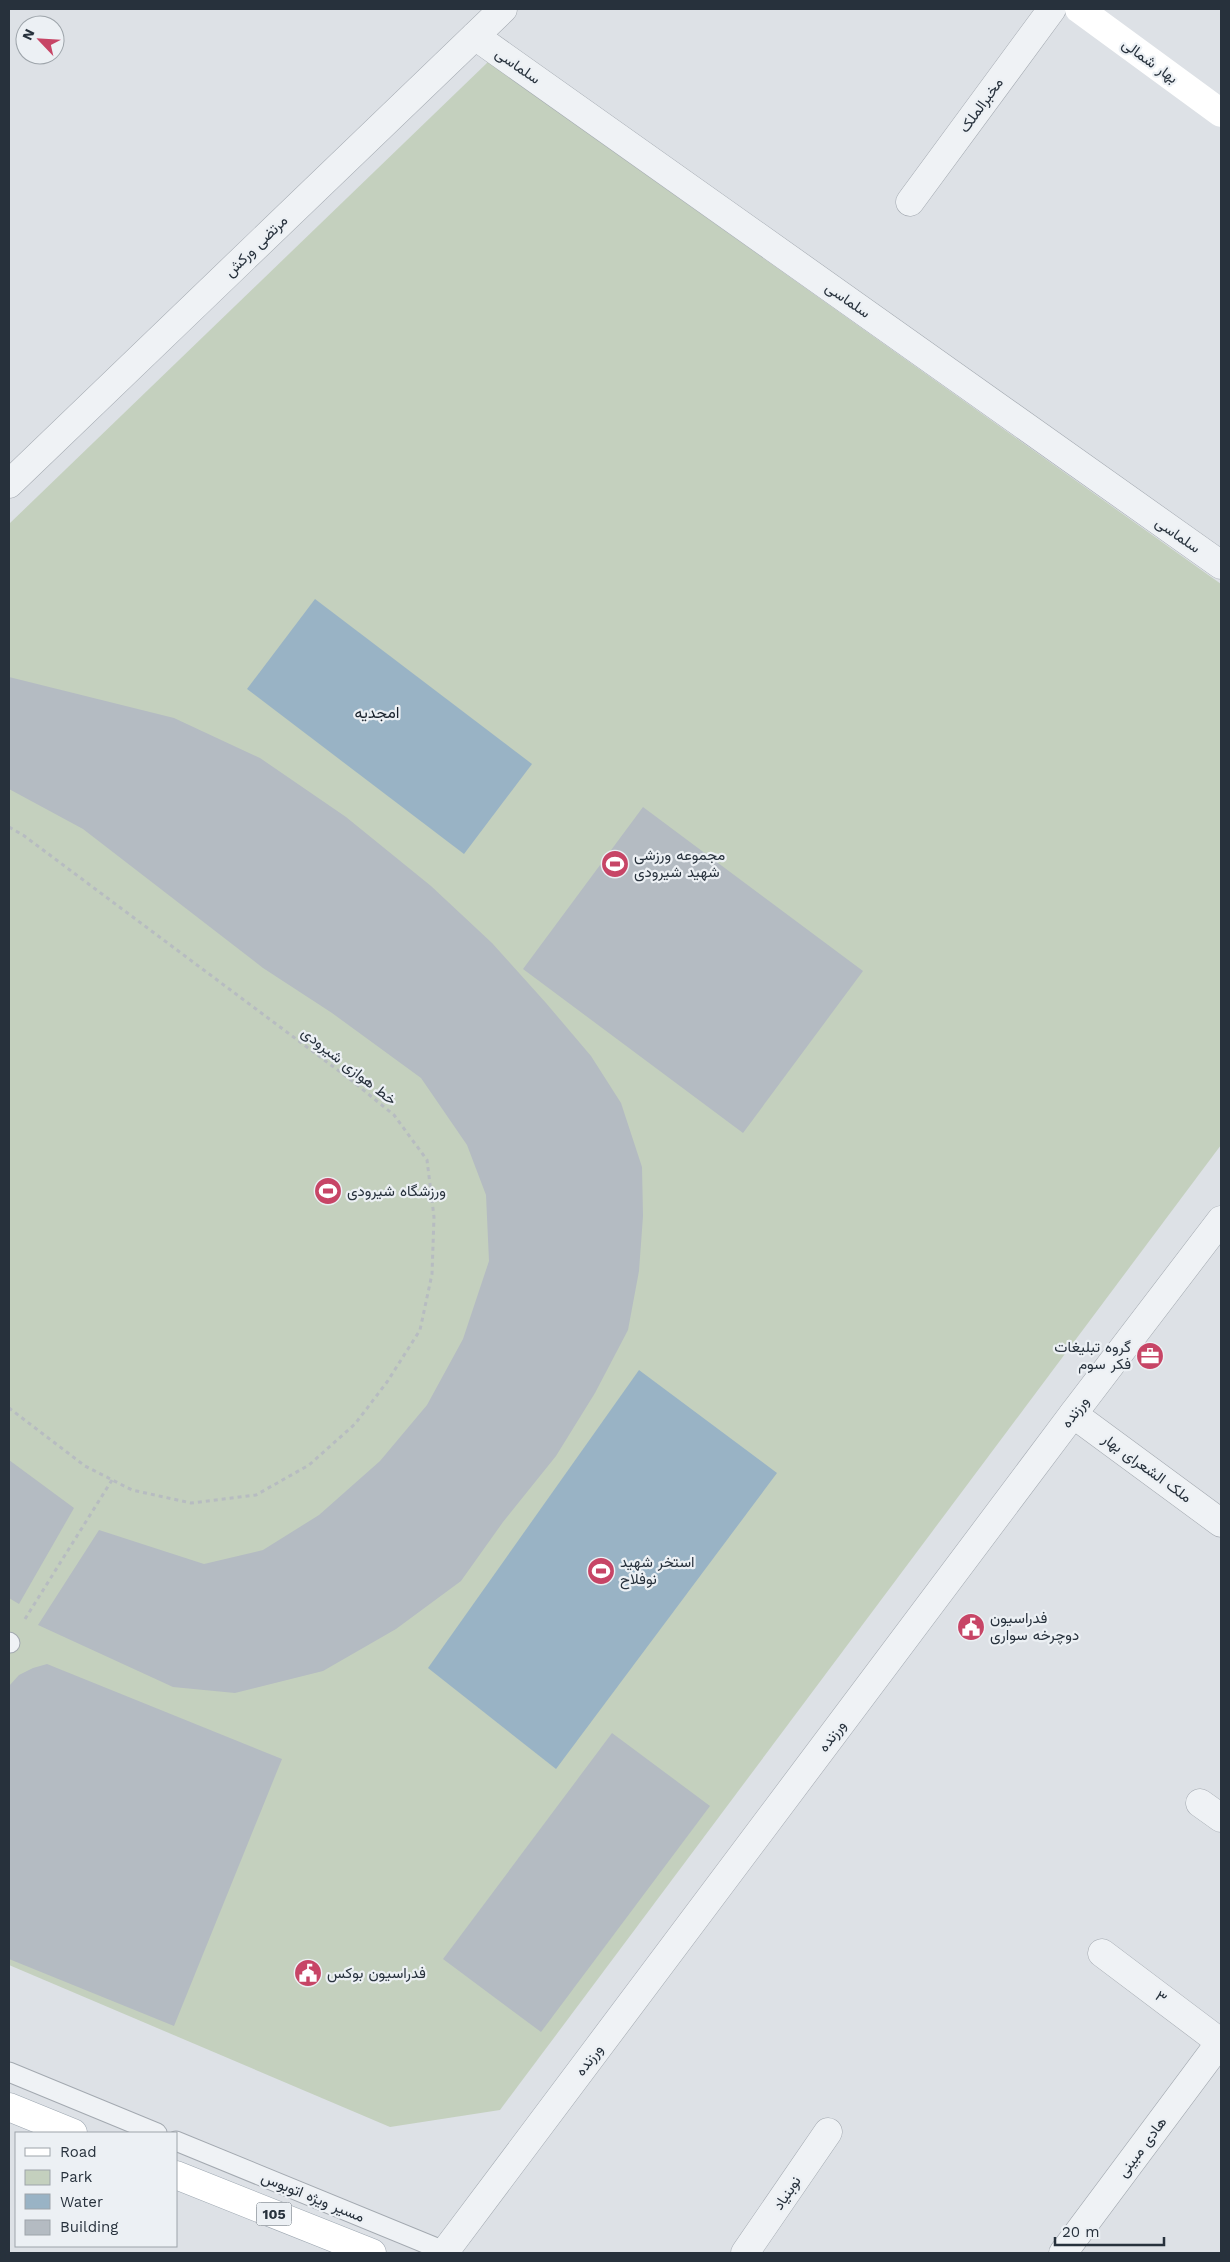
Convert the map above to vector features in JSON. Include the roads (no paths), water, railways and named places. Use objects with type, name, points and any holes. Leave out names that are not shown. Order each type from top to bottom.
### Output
[{"type":"main road","name":"بهار شمالی","points":[[1079,9],[1221,114]]},
{"type":"main road","points":[[9,2107],[71,2132]]},
{"type":"main road","name":"105","points":[[178,2176],[372,2253]]},
{"type":"street","name":"مرتضی ورکش","points":[[9,484],[503,9]]},
{"type":"street","name":"مخبرالملک","points":[[910,202],[1052,9]]},
{"type":"street","name":"سلماسی","points":[[475,36],[1221,565]]},
{"type":"street","name":"ورزنده","points":[[446,2253],[1073,1414],[1221,1220]]},
{"type":"street","name":"ملک الشعرای بهار","points":[[1073,1414],[1221,1523]]},
{"type":"street","name":"۳","points":[[1102,1953],[1221,2041]]},
{"type":"street","name":"هادی مبینی","points":[[1063,2253],[1221,2041]]},
{"type":"street","name":"نوبنیاد","points":[[745,2253],[828,2132]]},
{"type":"lane","points":[[9,2072],[155,2132]]},
{"type":"lane","name":"مسیر ویژه اتوبوس","points":[[178,2142],[446,2253]]},
{"type":"water","points":[[315,599],[532,764],[464,854],[247,689]]},
{"type":"water","name":"استخر شهید نوفلاح","points":[[639,1370],[777,1473],[556,1769],[428,1668]]},
{"type":"place","name":"مجموعه ورزشی شهید شیرودی","points":[[615,864]]},
{"type":"place","name":"ورزشگاه شیرودی","points":[[328,1191]]},
{"type":"place","name":"گروه تبلیغات فکر سوم","points":[[1150,1356]]},
{"type":"place","name":"استخر شهید نوفلاح","points":[[601,1571]]},
{"type":"place","name":"فدراسیون دوچرخه سواری","points":[[971,1627]]},
{"type":"place","name":"فدراسیون بوکس","points":[[308,1973]]},
{"type":"district","name":"امجدیه","points":[[377,712]]}]
